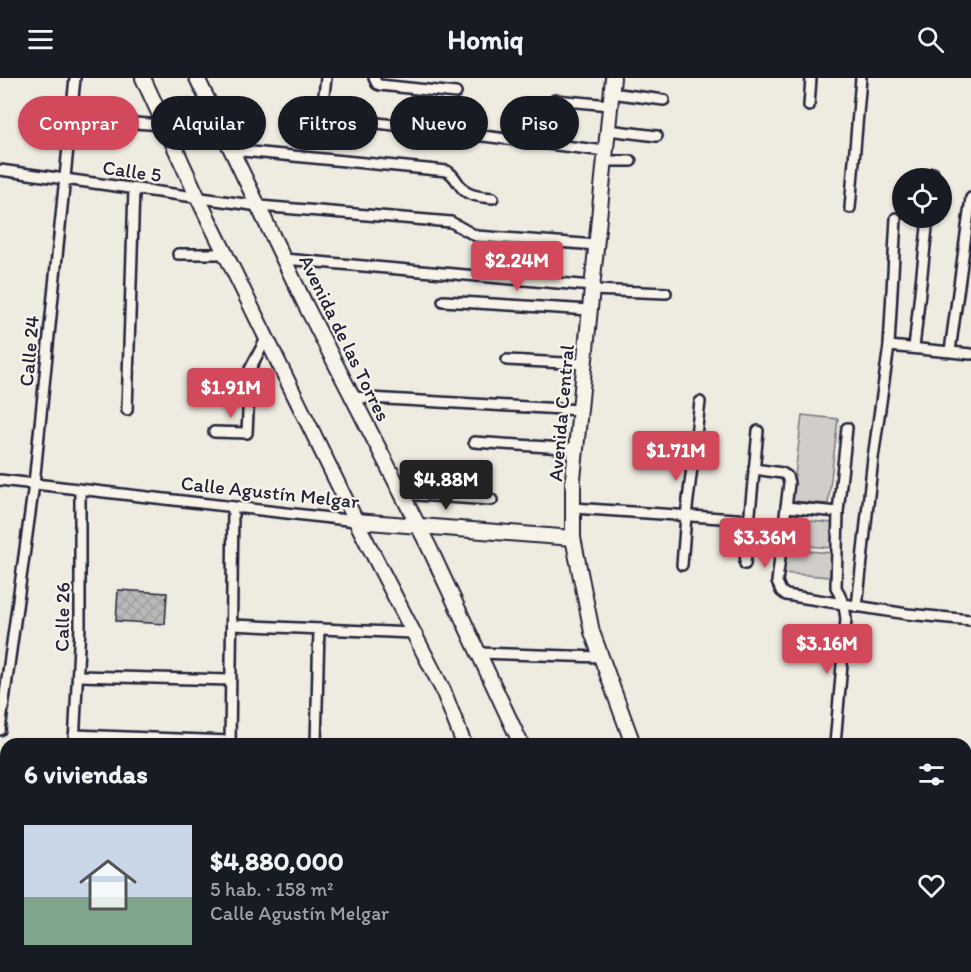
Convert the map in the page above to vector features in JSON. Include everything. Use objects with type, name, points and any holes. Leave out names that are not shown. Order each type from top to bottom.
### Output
[{"type":"main road","points":[[143,78],[151,96]]},
{"type":"main road","name":"Avenida de las Torres","points":[[197,78],[206,96]]},
{"type":"main road","name":"Avenida Central","points":[[612,78],[576,449],[573,538],[592,632],[631,738]]},
{"type":"main road","points":[[176,150],[356,521],[442,690],[462,738]]},
{"type":"main road","name":"Avenida de las Torres","points":[[232,150],[352,397],[418,526],[518,738]]},
{"type":"main road","name":"Calle Agustín Melgar","points":[[356,521],[573,538]]},
{"type":"street","name":"Calle 24","points":[[73,96],[75,78]]},
{"type":"street","points":[[326,78],[322,111],[329,117],[631,161]]},
{"type":"street","points":[[374,78],[380,85],[456,93]]},
{"type":"street","points":[[809,106],[811,78]]},
{"type":"street","points":[[850,208],[861,78]]},
{"type":"street","points":[[579,100],[663,100]]},
{"type":"street","points":[[608,130],[657,136]]},
{"type":"street","name":"Calle 24","points":[[0,730],[34,484],[67,150]]},
{"type":"street","points":[[232,150],[447,171],[454,175],[464,191],[470,195],[493,198]]},
{"type":"street","name":"Calle 5","points":[[0,170],[259,206],[451,222],[476,236],[597,245]]},
{"type":"street","points":[[127,410],[134,189]]},
{"type":"street","points":[[950,351],[971,198]]},
{"type":"street","points":[[857,607],[873,458],[889,346],[895,228]]},
{"type":"street","points":[[914,348],[927,228]]},
{"type":"street","points":[[178,254],[227,254]]},
{"type":"street","points":[[285,259],[666,293]]},
{"type":"street","points":[[443,301],[590,310]]},
{"type":"street","points":[[214,432],[247,433],[250,369],[267,337]]},
{"type":"street","points":[[889,346],[971,354]]},
{"type":"street","points":[[507,360],[585,364]]},
{"type":"street","points":[[352,397],[580,410]]},
{"type":"street","points":[[682,565],[700,402]]},
{"type":"street","points":[[836,738],[846,618],[844,605],[836,587],[838,512],[847,428]]},
{"type":"street","points":[[745,564],[758,431]]},
{"type":"street","points":[[474,442],[576,449]]},
{"type":"street","points":[[754,469],[782,473],[787,476],[789,483],[777,582],[781,591],[786,595],[906,614],[971,620]]},
{"type":"street","name":"Calle Agustín Melgar","points":[[0,480],[356,521]]},
{"type":"street","name":"Calle 26","points":[[74,738],[79,676],[80,490]]},
{"type":"street","points":[[402,494],[492,500]]},
{"type":"street","points":[[230,738],[233,507]]},
{"type":"street","points":[[786,507],[838,512]]},
{"type":"street","points":[[573,508],[750,520]]},
{"type":"street","points":[[232,625],[412,633]]},
{"type":"street","points":[[316,738],[319,629]]},
{"type":"street","points":[[479,653],[600,657]]},
{"type":"street","points":[[79,676],[230,680]]},
{"type":"shaded area","points":[[802,415],[838,419],[828,504],[792,501]]},
{"type":"shaded area","points":[[788,519],[833,523],[831,548],[785,544]]},
{"type":"shaded area","points":[[783,549],[832,553],[830,577],[781,573]]},
{"type":"building","points":[[118,590],[167,593],[165,624],[116,621]]}]
